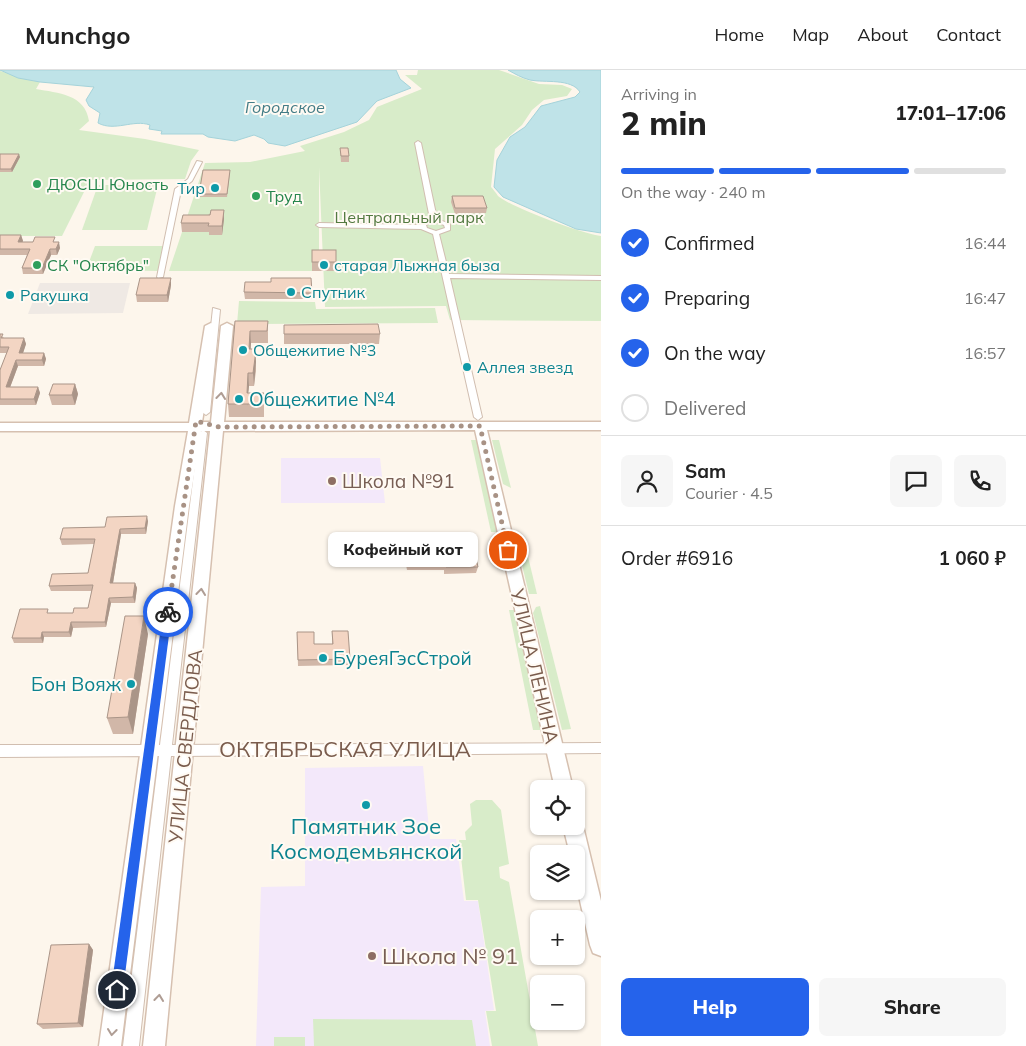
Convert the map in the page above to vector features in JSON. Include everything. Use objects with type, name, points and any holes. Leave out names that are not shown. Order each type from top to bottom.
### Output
[{"type":"street","points":[[418,143],[434,221]]},
{"type":"street","points":[[160,277],[178,189],[190,180],[199,162]]},
{"type":"street","points":[[319,225],[423,227],[436,233],[448,229],[447,224],[434,221],[423,224],[423,227]]},
{"type":"street","name":"УЛИЦА ЛЕНИНА","points":[[436,233],[562,780]]},
{"type":"street","points":[[446,276],[601,278]]},
{"type":"street","name":"УЛИЦА СВЕРДЛОВА","points":[[110,1046],[148,750],[204,424],[218,321],[204,424],[184,750],[154,1046]]},
{"type":"street","points":[[0,421],[204,424]]},
{"type":"street","points":[[0,428],[479,421],[601,426]]},
{"type":"street","points":[[131,1046],[204,424]]},
{"type":"street","name":"ОКТЯБРЬСКАЯ УЛИЦА","points":[[0,751],[601,748]]},
{"type":"street","points":[[575,835],[601,945]]},
{"type":"shaded area","points":[[40,283],[130,283],[123,313],[28,314]]},
{"type":"shaded area","name":"Школа №91","points":[[281,458],[380,458],[385,503],[281,503]]},
{"type":"shaded area","name":"Школа № 91","points":[[423,766],[430,839],[456,839],[464,901],[478,901],[494,1010],[485,1011],[490,1046],[256,1046],[261,887],[305,886],[305,768]]},
{"type":"green space","name":"Центральный парк","points":[[418,70],[499,70],[539,84],[562,85],[572,89],[567,96],[544,100],[532,110],[522,125],[495,149],[491,187],[498,196],[517,207],[565,226],[601,236],[601,321],[450,320],[446,306],[325,307],[319,167],[319,259],[312,260],[312,271],[169,271],[205,163],[250,162],[305,151],[300,146],[344,132],[369,120],[377,107],[422,89],[405,75],[417,75]]},
{"type":"green space","points":[[0,71],[40,82],[36,89],[69,96],[76,100],[82,105],[89,121],[79,130],[145,139],[199,150],[191,161],[185,179],[90,180],[62,236],[0,236]]},
{"type":"green space","points":[[98,185],[158,185],[147,230],[82,230]]},
{"type":"green space","points":[[95,246],[164,246],[158,271],[86,270]]},
{"type":"green space","points":[[239,301],[315,302],[316,309],[435,308],[438,323],[237,324]]},
{"type":"green space","points":[[471,440],[481,440],[501,532],[491,532]]},
{"type":"green space","points":[[492,440],[499,440],[511,488],[503,484]]},
{"type":"green space","points":[[516,540],[524,540],[537,594],[529,594]]},
{"type":"green space","points":[[540,606],[571,729],[562,730],[533,613],[536,607]]},
{"type":"green space","points":[[509,610],[519,610],[545,730],[533,730]]},
{"type":"green space","points":[[476,800],[492,800],[501,810],[509,864],[499,867],[500,878],[509,882],[530,1001],[530,1030],[535,1030],[538,1046],[492,1046],[486,1011],[496,1011],[478,900],[466,900],[459,840],[466,840],[465,832],[472,825],[470,804]]},
{"type":"green space","points":[[313,1019],[472,1020],[476,1046],[314,1046]]},
{"type":"green space","points":[[274,1037],[305,1037],[305,1046],[274,1046]]},
{"type":"water","name":"Городское","points":[[0,70],[396,70],[400,79],[411,88],[377,101],[357,122],[285,146],[268,143],[254,135],[235,141],[208,137],[203,134],[161,134],[162,131],[149,129],[150,125],[137,123],[117,126],[104,125],[98,123],[100,113],[89,106],[86,100],[94,87],[40,82],[18,78]]},
{"type":"water","points":[[508,70],[601,70],[601,233],[576,229],[503,197],[494,187],[497,160],[510,137],[525,127],[541,106],[575,97],[580,92],[576,88],[564,83],[530,80]]},
{"type":"building","points":[[340,148],[348,148],[349,156],[341,156]]},
{"type":"building","points":[[0,154],[19,154],[11,169],[0,169]]},
{"type":"building","name":"Тир","points":[[203,170],[230,170],[227,194],[199,194]]},
{"type":"building","points":[[452,196],[483,196],[487,208],[455,208]]},
{"type":"building","points":[[211,210],[224,210],[222,226],[208,226],[209,223],[181,223],[183,215],[210,215]]},
{"type":"building","points":[[0,235],[21,235],[18,242],[33,242],[35,237],[55,237],[53,242],[59,242],[56,249],[50,249],[42,268],[22,268],[30,249],[0,249]]},
{"type":"building","points":[[312,250],[336,250],[336,262],[312,262]]},
{"type":"building","points":[[140,278],[171,278],[167,295],[136,295]]},
{"type":"building","points":[[271,278],[311,278],[312,293],[244,292],[245,282],[271,282]]},
{"type":"building","points":[[235,321],[268,321],[267,331],[250,331],[249,349],[255,349],[255,358],[253,373],[248,373],[247,393],[264,393],[264,404],[228,404]]},
{"type":"building","points":[[378,324],[380,334],[284,334],[284,325]]},
{"type":"building","points":[[0,334],[3,334],[1,338],[24,338],[19,353],[44,353],[42,360],[16,360],[6,387],[38,387],[34,399],[0,399],[0,370],[9,347],[0,347]]},
{"type":"building","points":[[53,384],[75,384],[72,395],[49,395]]},
{"type":"building","points":[[147,516],[145,528],[120,529],[110,583],[135,583],[133,597],[109,598],[105,622],[71,622],[69,632],[42,632],[41,638],[12,638],[20,609],[48,609],[47,613],[73,613],[74,608],[88,608],[93,585],[49,586],[52,574],[88,573],[95,539],[60,539],[63,528],[105,527],[107,517]]},
{"type":"building","points":[[473,545],[478,567],[446,567],[445,563],[408,564],[405,548]]},
{"type":"building","points":[[125,616],[144,616],[128,717],[107,718]]},
{"type":"building","name":"БуреяГэсСтрой","points":[[332,631],[348,631],[350,659],[298,660],[297,632],[314,632],[314,644],[333,644]]},
{"type":"building","points":[[89,944],[78,1023],[37,1024],[51,945]]},
{"type":"way so far","points":[[168,612],[182,506],[196,421],[219,427],[480,426],[508,550]]},
{"type":"place","name":"ДЮСШ Юность","points":[[37,184]]},
{"type":"place","name":"Тир","points":[[215,188]]},
{"type":"place","name":"Труд","points":[[256,196]]},
{"type":"place","name":"СК \"Октябрь\"","points":[[37,265]]},
{"type":"place","name":"старая Лыжная быза","points":[[324,265]]},
{"type":"place","name":"Спутник","points":[[291,292]]},
{"type":"place","name":"Ракушка","points":[[10,295]]},
{"type":"place","name":"Общежитие №3","points":[[243,350]]},
{"type":"place","name":"Аллея звезд","points":[[467,367]]},
{"type":"place","name":"Общежитие №4","points":[[239,399]]},
{"type":"place","name":"Школа №91","points":[[332,481]]},
{"type":"place","name":"Кофейный кот","points":[[508,550]]},
{"type":"place","name":"БуреяГэсСтрой","points":[[323,658]]},
{"type":"place","name":"Бон Вояж","points":[[131,684]]},
{"type":"place","name":"Памятник Зое Космодемьянской","points":[[366,805]]},
{"type":"place","name":"Школа № 91","points":[[372,956]]},
{"type":"route","points":[[117,990],[168,612]]}]
